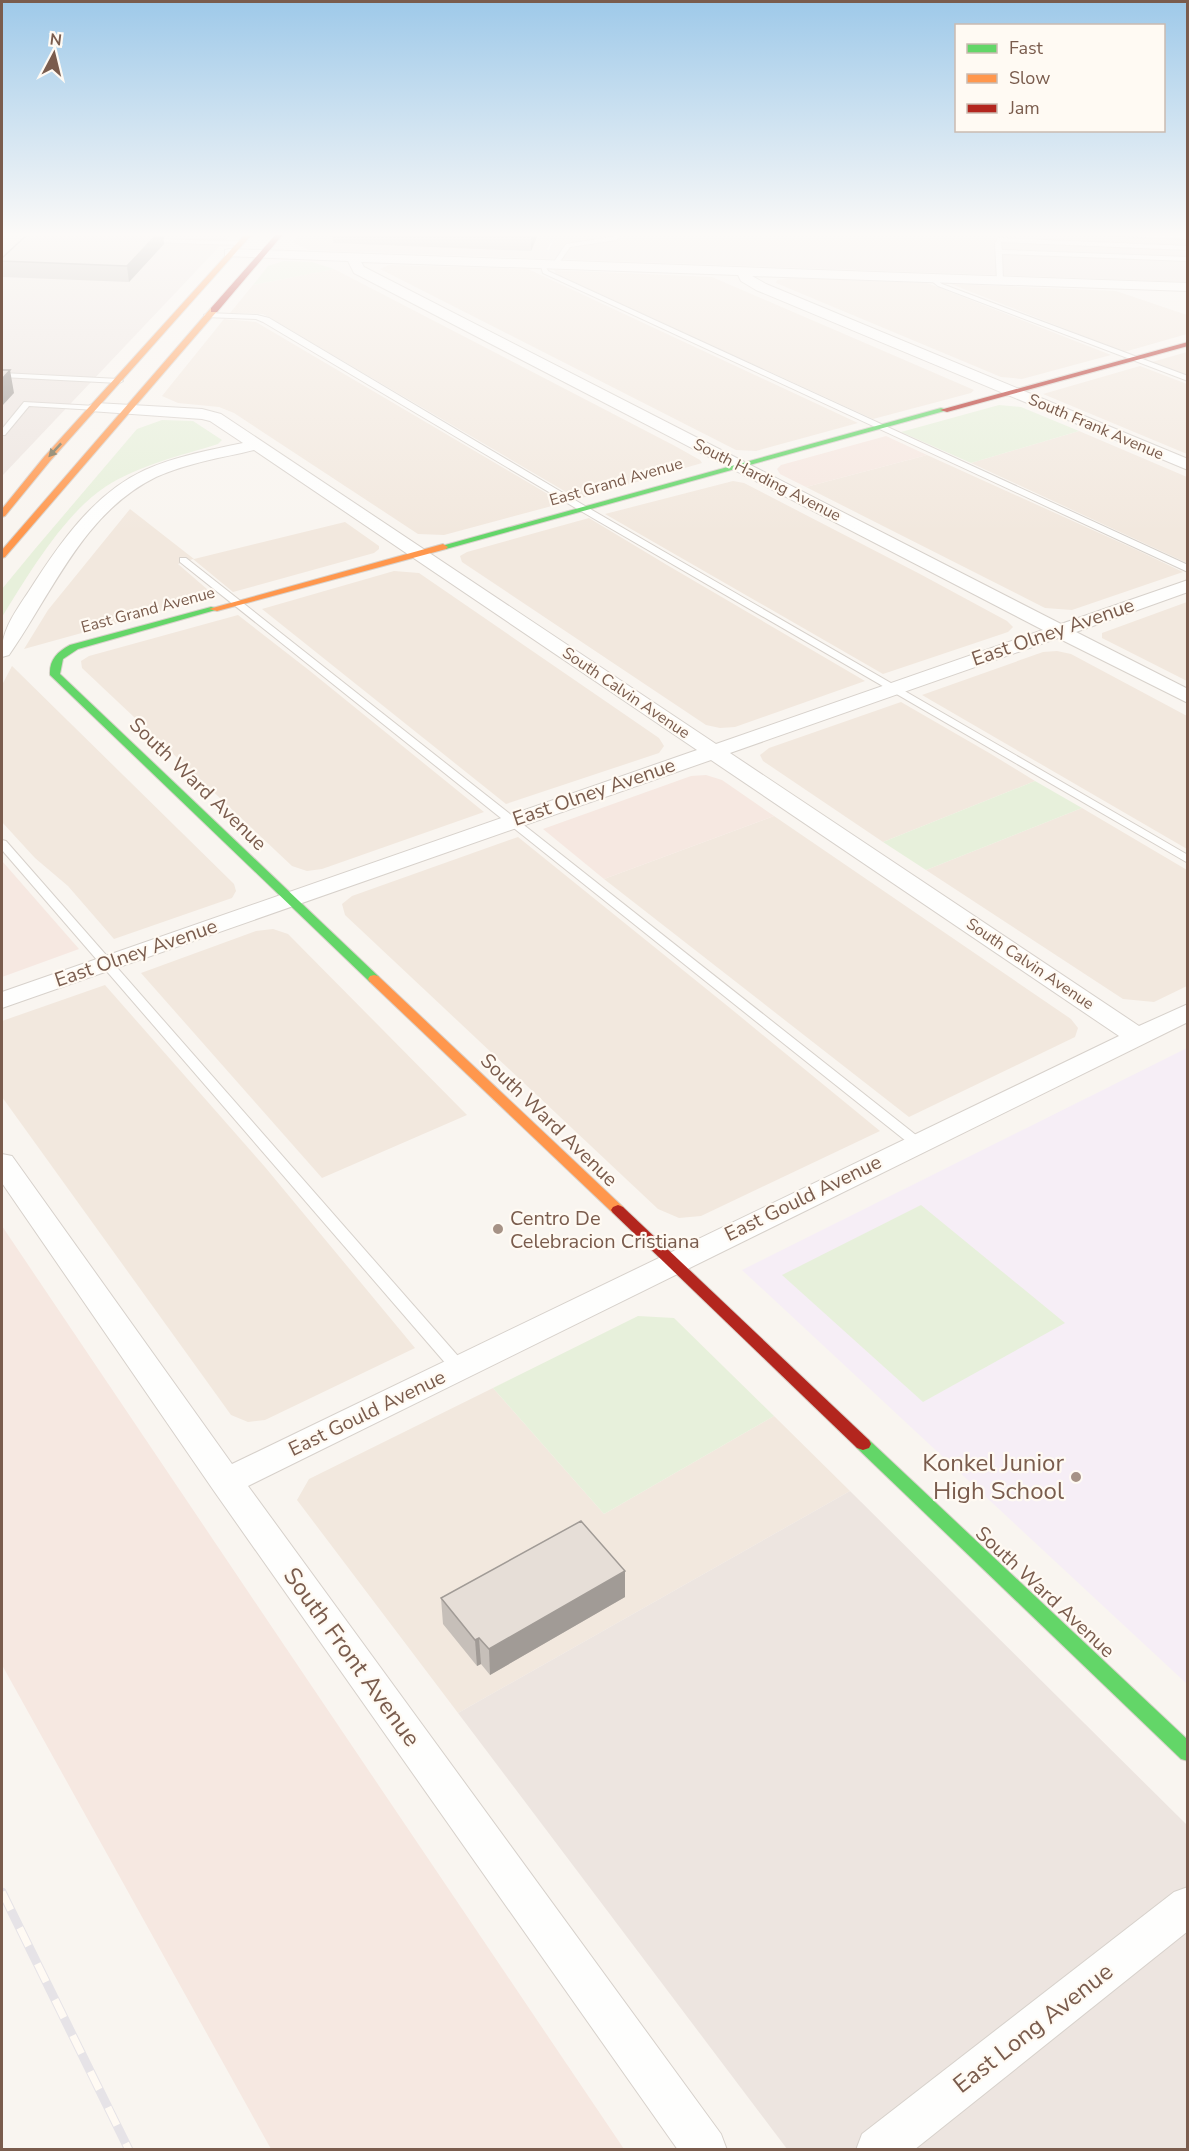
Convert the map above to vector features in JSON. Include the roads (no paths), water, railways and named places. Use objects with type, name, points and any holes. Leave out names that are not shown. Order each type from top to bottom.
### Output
[{"type":"street","points":[[2,514],[47,459],[96,408],[161,332]]},
{"type":"street","points":[[2,555],[193,332]]},
{"type":"street","name":"South Harding Avenue","points":[[480,332],[1188,697]]},
{"type":"street","name":"South Frank Avenue","points":[[870,332],[1188,465]]},
{"type":"street","name":"East Grand Avenue","points":[[57,658],[74,647],[1188,344]]},
{"type":"street","name":"South Calvin Avenue","points":[[96,408],[202,414],[215,417],[1137,1036]]},
{"type":"street","points":[[2,651],[73,543],[101,510],[122,492],[149,474],[176,464],[256,445]]},
{"type":"street","name":"East Olney Avenue","points":[[2,1000],[1188,586]]},
{"type":"street","name":"South Ward Avenue","points":[[57,658],[53,666],[55,675],[671,1264],[1188,1753]]},
{"type":"street","name":"East Gould Avenue","points":[[226,1482],[916,1142],[1188,1012]]},
{"type":"street","name":"South Front Avenue","points":[[2,1163],[226,1482],[705,2150]]},
{"type":"street","name":"East Long Avenue","points":[[879,2150],[1188,1906]]},
{"type":"lane","points":[[287,332],[582,508],[1188,860]]},
{"type":"lane","points":[[675,332],[1188,569]]},
{"type":"lane","points":[[1066,332],[1188,379]]},
{"type":"lane","points":[[2,375],[119,381]]},
{"type":"lane","points":[[2,433],[27,404],[96,408]]},
{"type":"lane","points":[[183,560],[916,1142]]},
{"type":"lane","points":[[2,843],[459,1368]]},
{"type":"railway","points":[[2,1892],[129,2150]]},
{"type":"place","name":"Centro De Celebracion Cristiana","points":[[498,1229]]},
{"type":"place","name":"Konkel Junior High School","points":[[1076,1477]]}]
